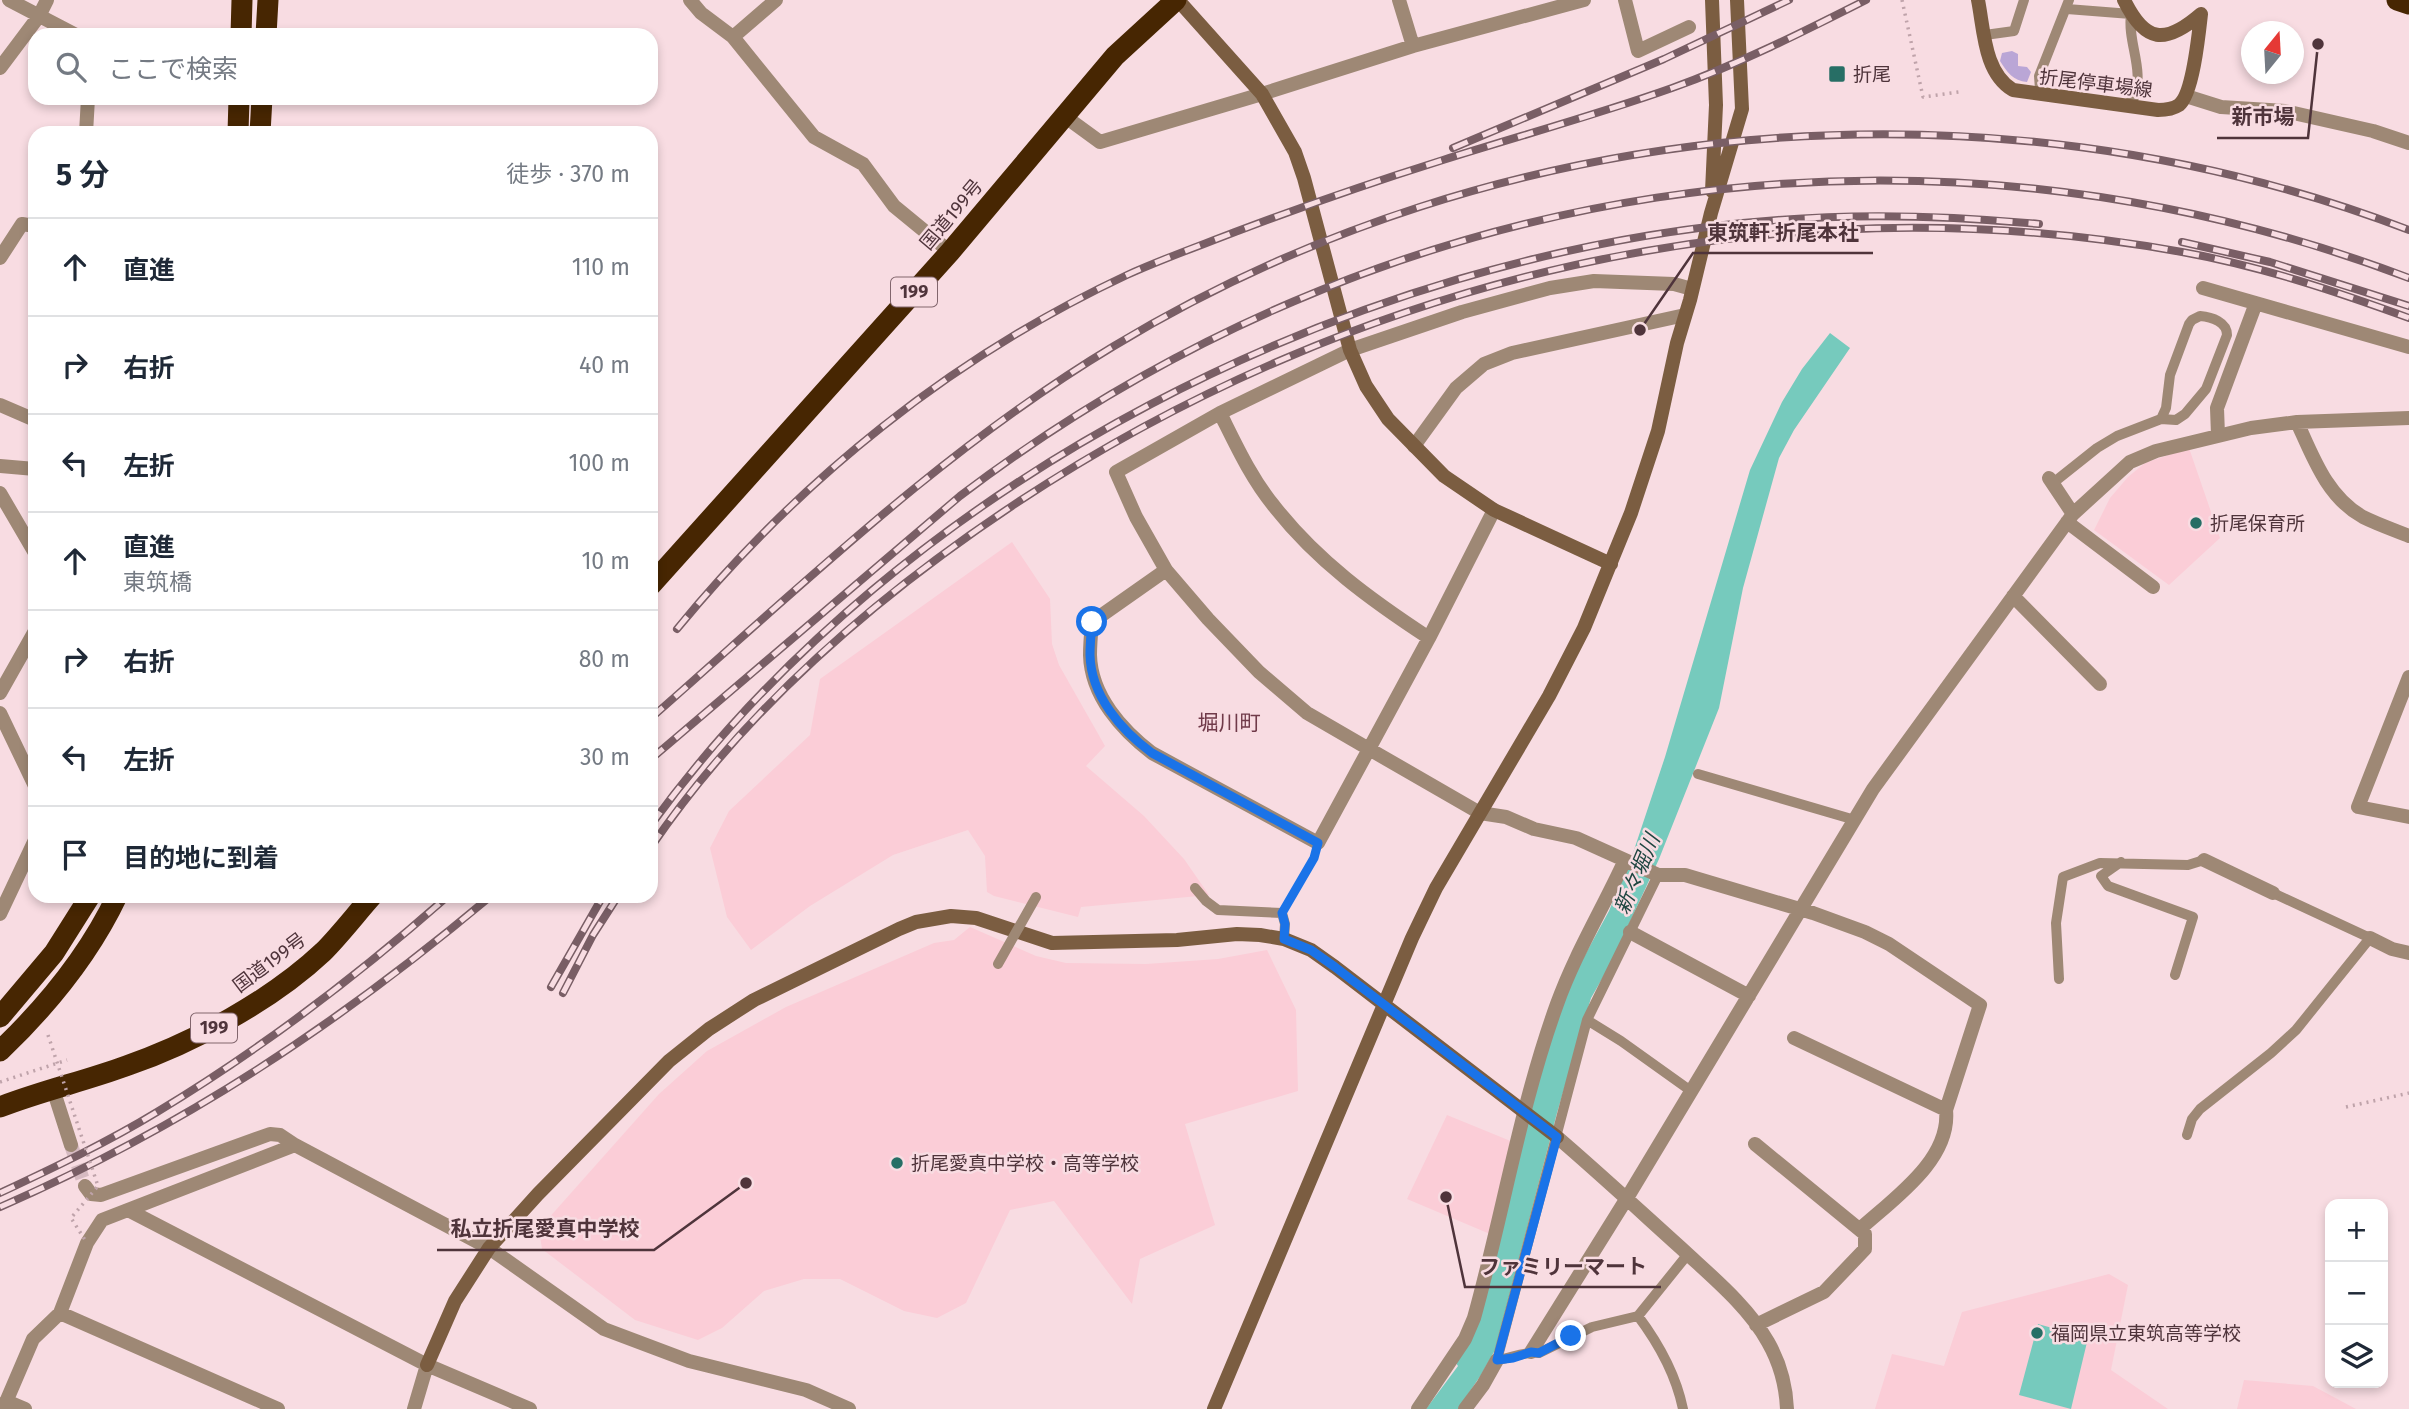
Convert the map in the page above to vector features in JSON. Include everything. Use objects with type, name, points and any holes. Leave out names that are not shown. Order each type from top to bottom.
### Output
[{"type":"highway","points":[[241,28],[242,0]]},
{"type":"highway","points":[[266,28],[268,0]]},
{"type":"highway","name":"国道199号","points":[[658,577],[950,252],[1115,56],[1177,0]]},
{"type":"highway","points":[[2397,0],[2409,4]]},
{"type":"highway","points":[[237,126],[239,105]]},
{"type":"highway","points":[[260,126],[262,105]]},
{"type":"highway","points":[[0,1017],[54,953],[87,903]]},
{"type":"highway","points":[[0,1051],[32,1020],[77,965],[113,903]]},
{"type":"highway","name":"国道199号","points":[[4,1105],[138,1062],[216,1027],[263,997],[322,952],[366,903]]},
{"type":"street","points":[[9,0],[62,28]]},
{"type":"street","points":[[30,28],[47,0]]},
{"type":"street","points":[[690,0],[701,13],[733,37],[814,137],[863,164],[894,206],[950,252]]},
{"type":"street","points":[[733,37],[776,0]]},
{"type":"street","points":[[1177,0],[1262,94],[1295,152],[1350,350],[1366,386],[1381,408],[1444,475],[1494,510],[1611,564]]},
{"type":"street","points":[[1399,0],[1413,46]]},
{"type":"street","points":[[1063,115],[1101,142],[1413,46],[1584,0]]},
{"type":"street","points":[[1625,0],[1638,51],[1689,27]]},
{"type":"street","points":[[1711,214],[1716,105],[1712,0]]},
{"type":"street","points":[[1214,1409],[1384,1004],[1436,888],[1549,696],[1584,628],[1631,513],[1658,431],[1677,344],[1742,109],[1737,0]]},
{"type":"street","name":"折尾停車場線","points":[[1978,0],[1993,69],[2001,82],[2013,90],[2166,110],[2179,105],[2186,96]]},
{"type":"street","points":[[2124,0],[2131,15],[2149,33],[2162,34],[2183,29],[2203,7]]},
{"type":"street","points":[[2203,7],[2196,55],[2186,96],[2221,107],[2285,111],[2373,131],[2409,143]]},
{"type":"street","points":[[0,68],[28,31]]},
{"type":"street","points":[[86,126],[88,105]]},
{"type":"street","points":[[0,258],[22,225],[28,225]]},
{"type":"street","points":[[1692,289],[1674,284],[1594,281],[1550,288],[1462,312],[1350,350],[1220,413],[1116,472],[1136,517],[1167,570],[1208,619],[1259,672],[1307,713],[1480,813],[1506,817],[1534,829],[1576,838],[1655,874],[1685,875],[1800,909],[1865,932],[1889,944],[1980,1005],[1946,1110],[1947,1125],[1927,1168],[1860,1229]]},
{"type":"street","points":[[2203,288],[2409,347]]},
{"type":"street","points":[[2218,435],[2217,408],[2256,303]]},
{"type":"street","points":[[1414,446],[1456,388],[1483,364],[1512,353],[1685,315]]},
{"type":"street","points":[[0,405],[28,417]]},
{"type":"street","points":[[1220,413],[1244,460],[1273,505],[1311,548],[1346,581],[1429,638]]},
{"type":"street","points":[[1531,1352],[1873,789],[2070,518],[2130,462],[2156,451],[2218,435],[2297,422],[2409,418]]},
{"type":"street","points":[[2297,422],[2317,467],[2333,494],[2361,516],[2409,536]]},
{"type":"street","points":[[0,466],[28,469]]},
{"type":"street","points":[[2051,481],[2070,518],[2153,587]]},
{"type":"street","points":[[0,493],[28,541]]},
{"type":"street","points":[[1167,570],[1092,622],[1090,657],[1102,698],[1132,738],[1152,753],[1318,843],[1429,638],[1494,510]]},
{"type":"street","points":[[2013,596],[2100,684]]},
{"type":"street","points":[[0,693],[28,643]]},
{"type":"street","points":[[2408,682],[2358,807],[2409,817]]},
{"type":"street","points":[[0,713],[28,771]]},
{"type":"street","points":[[0,914],[28,855]]},
{"type":"street","points":[[2204,860],[2273,892]]},
{"type":"street","points":[[1418,1409],[1465,1339],[1474,1318],[1558,1003],[1574,965],[1628,861]]},
{"type":"street","points":[[414,1409],[426,1365],[455,1301],[489,1248],[538,1194],[669,1061],[709,1029],[754,1000],[916,922],[951,916],[976,918],[1052,943],[1177,940],[1237,934],[1284,939],[1311,950],[1555,1135],[1724,1288],[1756,1325],[1776,1358],[1787,1409]]},
{"type":"street","points":[[1630,932],[1749,996]]},
{"type":"street","points":[[2370,938],[2392,949],[2409,953]]},
{"type":"street","points":[[1794,1038],[1946,1110]]},
{"type":"street","points":[[53,1089],[71,1145]]},
{"type":"street","points":[[85,1186],[91,1194],[102,1195],[270,1133],[280,1135],[489,1248],[604,1329],[688,1361],[806,1390],[849,1409]]},
{"type":"street","points":[[1755,1143],[1865,1234],[1865,1249],[1824,1292],[1756,1325]]},
{"type":"street","points":[[25,1409],[4,1405],[33,1339],[60,1312],[87,1243],[102,1220],[295,1145]]},
{"type":"street","points":[[128,1210],[426,1365],[530,1409]]},
{"type":"street","points":[[60,1312],[278,1409]]},
{"type":"street","points":[[1465,1409],[1497,1360]]},
{"type":"lane","points":[[1985,35],[2014,31],[2024,0]]},
{"type":"lane","points":[[2045,96],[2039,81],[2046,55],[2068,5],[2131,15],[2130,24],[2139,77],[2133,100],[2123,106]]},
{"type":"lane","points":[[2051,481],[2107,441],[2161,419],[2176,420],[2185,414],[2206,389],[2227,335],[2222,323],[2200,316],[2189,324],[2170,374],[2166,408],[2161,419]]},
{"type":"lane","points":[[1698,775],[1856,820]]},
{"type":"lane","points":[[2059,979],[2056,923],[2063,877],[2100,863],[2188,865],[2204,860]]},
{"type":"lane","points":[[2122,862],[2101,876],[2108,886],[2193,917],[2175,975]]},
{"type":"lane","points":[[1655,874],[1587,1020],[1497,1360],[1531,1352],[1539,1353],[1592,1327],[1638,1316],[1688,1254]]},
{"type":"lane","points":[[1195,887],[1206,901],[1218,910],[1282,913],[1285,924],[1284,939]]},
{"type":"lane","points":[[2187,1135],[2192,1119],[2200,1109],[2296,1030],[2370,938],[2273,892]]},
{"type":"lane","points":[[998,964],[1036,897]]},
{"type":"lane","points":[[1587,1020],[1630,1047],[1690,1091]]},
{"type":"lane","points":[[1638,1316],[1670,1368],[1683,1409]]},
{"type":"path","points":[[1902,0],[1923,97],[1959,92]]},
{"type":"path","points":[[1282,913],[1314,858],[1318,843]]},
{"type":"path","points":[[48,1035],[98,1186],[71,1218],[87,1243]]},
{"type":"path","points":[[0,1082],[67,1060]]},
{"type":"path","points":[[2346,1107],[2409,1093]]},
{"type":"shaded area","points":[[2012,51],[2018,54],[2018,66],[2027,67],[2031,72],[2027,82],[2014,78],[2000,61],[2002,53]]},
{"type":"shaded area","points":[[2189,448],[2220,538],[2169,585],[2094,530],[2110,498],[2128,477],[2145,463]]},
{"type":"shaded area","points":[[1012,542],[1050,599],[1052,644],[1059,665],[1105,746],[1086,766],[1144,816],[1184,859],[1209,895],[1081,907],[1078,917],[994,896],[987,892],[985,856],[968,830],[893,855],[810,906],[751,950],[727,917],[710,848],[729,811],[810,735],[820,679]]},
{"type":"shaded area","name":"折尾愛真中学校・高等学校","points":[[970,927],[1036,956],[1066,963],[1146,964],[1218,959],[1267,950],[1296,1010],[1298,1091],[1185,1124],[1215,1225],[1140,1259],[1132,1304],[1054,1201],[1010,1210],[966,1303],[937,1318],[904,1311],[840,1279],[804,1279],[764,1291],[722,1328],[698,1340],[635,1320],[542,1249],[539,1229],[659,1094],[707,1051],[786,1007],[934,943],[954,940]]},
{"type":"shaded area","points":[[1447,1115],[1513,1142],[1490,1234],[1407,1199]]},
{"type":"shaded area","name":"福岡県立東筑高等学校","points":[[2109,1274],[2128,1285],[2111,1370],[2168,1409],[1875,1409],[1892,1354],[1944,1366],[1962,1312]]},
{"type":"shaded area","name":"福岡県立東筑高等学校","points":[[2244,1380],[2313,1386],[2356,1409],[2237,1409]]},
{"type":"water","name":"新々堀川","points":[[1830,333],[1850,348],[1794,430],[1779,458],[1743,588],[1719,708],[1659,859],[1610,965],[1591,998],[1557,1113],[1495,1350],[1458,1409],[1426,1409],[1458,1366],[1456,1363],[1556,1022],[1573,977],[1609,911],[1634,850],[1665,757],[1750,470],[1782,402],[1802,369]]},
{"type":"water","points":[[2038,1324],[2088,1338],[2071,1409],[2019,1395]]},
{"type":"tunnel","points":[[71,1145],[85,1186]]},
{"type":"railway","points":[[1453,148],[1664,59],[1789,0]]},
{"type":"railway","points":[[677,629],[724,574],[774,522],[882,427],[1000,344],[1062,308],[1140,269],[1287,213],[1697,79],[1866,0]]},
{"type":"railway","points":[[658,712],[874,522],[932,474],[1051,386],[1114,346],[1263,268],[1420,207],[1582,164],[1748,140],[1916,135],[2083,147],[2248,179],[2409,230]]},
{"type":"railway","points":[[658,753],[960,496],[1122,388],[1293,301],[1472,238],[1656,198],[1844,181],[2033,188],[2222,221],[2409,278]]},
{"type":"railway","points":[[658,817],[754,701],[874,589],[1007,490],[1150,404],[1302,334],[1459,279],[1619,241],[1811,218],[1908,216],[2039,224]]},
{"type":"railway","points":[[658,837],[728,748],[816,658],[912,577],[1015,504],[1147,425],[1285,358],[1428,305],[1574,265],[1724,239],[1876,228],[2029,232],[2182,252],[2297,280],[2409,318]]},
{"type":"railway","points":[[2182,242],[2270,262],[2409,306]]},
{"type":"railway","points":[[0,1193],[118,1134],[233,1063],[343,983],[440,903]]},
{"type":"railway","points":[[0,1207],[133,1142],[257,1070],[375,988],[482,903]]},
{"type":"railway","points":[[551,987],[599,903]]},
{"type":"railway","points":[[563,993],[593,935],[614,903]]},
{"type":"place","name":"新市場","points":[[2318,44]]},
{"type":"place","name":"折尾","points":[[1837,74]]},
{"type":"place","name":"東筑軒 折尾本社","points":[[1640,330]]},
{"type":"place","name":"折尾保育所","points":[[2196,523]]},
{"type":"place","name":"折尾愛真中学校・高等学校","points":[[897,1163]]},
{"type":"place","name":"私立折尾愛真中学校","points":[[746,1183]]},
{"type":"place","name":"ファミリーマート","points":[[1446,1197]]},
{"type":"place","name":"福岡県立東筑高等学校","points":[[2037,1333]]},
{"type":"district","name":"堀川町","points":[[1229,723]]},
{"type":"route","points":[[1092,622],[1090,657],[1095,679],[1102,698],[1132,738],[1152,753],[1318,843],[1314,858],[1282,913],[1285,924],[1284,939],[1311,950],[1335,967],[1557,1137],[1497,1360],[1531,1352],[1539,1353],[1571,1336]]}]
